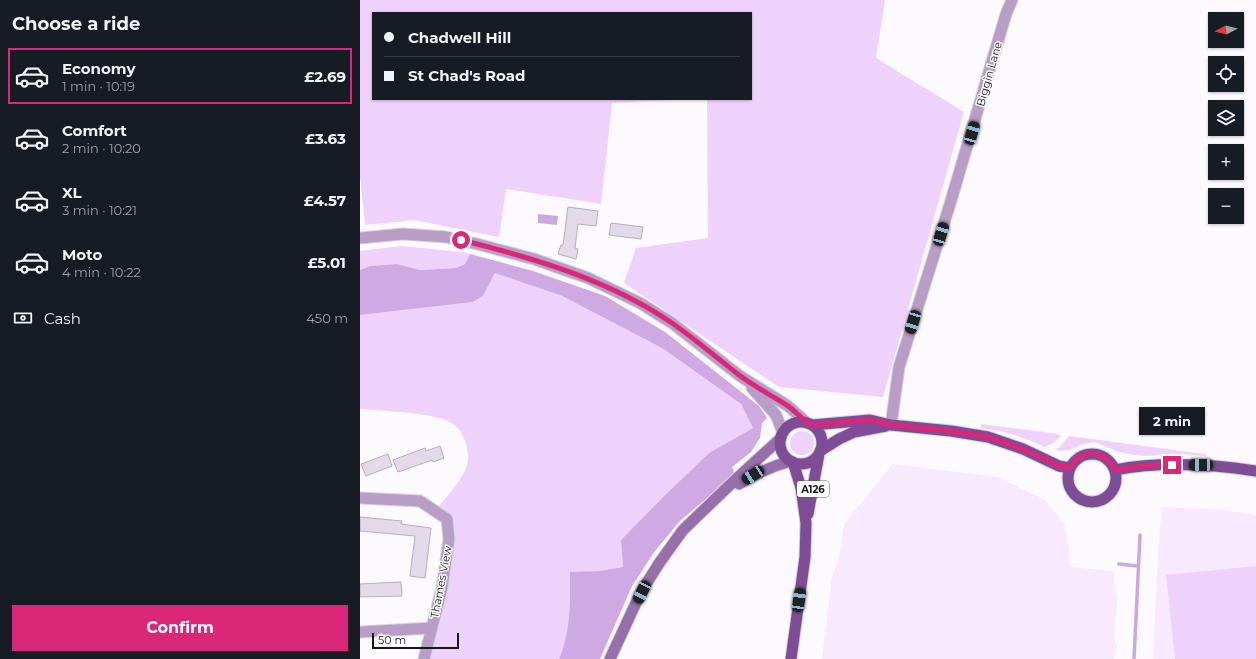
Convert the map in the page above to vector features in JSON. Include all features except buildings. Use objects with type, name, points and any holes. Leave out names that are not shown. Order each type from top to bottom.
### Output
[{"type":"main road","points":[[610,659],[642,592],[660,562],[683,530],[782,435],[786,428],[795,423],[810,424],[870,420],[891,425],[951,431],[988,437],[1022,449],[1059,466],[1069,468]]},
{"type":"main road","points":[[810,424],[822,437],[820,453]]},
{"type":"main road","points":[[782,435],[782,449],[785,455],[798,464],[808,463],[839,439],[854,432],[891,425]]},
{"type":"main road","name":"A126","points":[[791,659],[805,557],[806,523],[820,453]]},
{"type":"main road","points":[[1088,454],[1104,456],[1110,461],[1115,470],[1117,476],[1116,483],[1110,495],[1098,502],[1090,503],[1082,501],[1071,491],[1068,484],[1067,476],[1069,468],[1080,456],[1088,454]]},
{"type":"main road","points":[[716,498],[753,475],[774,465],[792,461]]},
{"type":"main road","name":"A126","points":[[792,461],[801,488],[806,523]]},
{"type":"main road","points":[[1115,470],[1157,465],[1201,465],[1256,471]]},
{"type":"street","name":"Biggin Lane","points":[[891,425],[899,366],[950,204],[1006,14],[1012,0]]},
{"type":"street","points":[[360,238],[404,234],[446,237],[534,259],[588,278],[640,303],[672,323],[740,376],[788,406],[810,424]]},
{"type":"street","points":[[740,376],[776,415],[782,435]]},
{"type":"street","name":"Thames View","points":[[360,498],[420,501],[447,519],[449,539],[442,588],[424,659]]},
{"type":"street","points":[[360,632],[432,628]]},
{"type":"shaded area","points":[[360,0],[885,0],[876,58],[964,112],[883,397],[779,387],[624,283],[636,248],[708,238],[707,100],[752,100],[752,12],[372,12],[372,100],[670,100],[612,103],[601,204],[506,189],[499,237],[414,220],[365,225],[360,176]]},
{"type":"shaded area","points":[[538,214],[558,216],[557,225],[538,223]]},
{"type":"shaded area","points":[[401,246],[470,254],[465,264],[456,268],[420,270],[397,264],[370,266],[360,270],[360,251]]},
{"type":"shaded area","points":[[470,254],[533,271],[605,296],[665,332],[759,406],[767,418],[762,423],[760,438],[751,452],[732,467],[735,474],[680,521],[655,551],[632,586],[600,659],[559,659],[568,627],[570,572],[599,571],[623,567],[621,540],[709,453],[753,428],[741,404],[662,348],[562,296],[495,273],[483,296],[473,302],[360,315],[360,270],[370,266],[397,264],[420,270],[456,268],[465,264]]},
{"type":"shaded area","points":[[495,273],[562,296],[662,348],[741,404],[753,428],[709,453],[621,540],[623,567],[599,571],[570,573],[568,628],[559,659],[424,659],[432,628],[447,519],[435,511],[465,471],[468,460],[466,444],[460,430],[445,420],[408,413],[360,409],[360,315],[473,302],[483,296]]},
{"type":"shaded area","points":[[981,424],[1052,433],[1061,436],[1052,444],[1044,447],[1014,435],[981,428]]},
{"type":"shaded area","points":[[802,431],[807,432],[813,438],[813,448],[807,454],[802,455],[797,454],[791,448],[790,443],[791,438],[797,432]]},
{"type":"shaded area","points":[[1069,436],[1206,454],[1206,456],[1182,454],[1145,456],[1134,455],[1119,452],[1095,442],[1083,444],[1070,450],[1056,451]]},
{"type":"shaded area","points":[[893,464],[997,477],[1045,500],[1064,523],[1069,548],[1070,567],[1113,571],[1117,602],[1114,638],[1117,646],[1114,659],[822,659],[832,577],[840,555],[844,524]]},
{"type":"shaded area","points":[[1162,507],[1222,510],[1256,515],[1256,659],[1153,659],[1158,554]]},
{"type":"shaded area","points":[[1256,566],[1256,659],[1175,659],[1166,575]]},
{"type":"waterway","points":[[1134,659],[1140,535]]},
{"type":"waterway","points":[[1119,564],[1138,566]]},
{"type":"route","points":[[461,240],[534,259],[588,278],[640,303],[672,323],[740,376],[788,406],[807,423],[812,425],[844,421],[870,420],[891,425],[951,431],[988,437],[1009,443],[1059,466],[1069,468],[1080,456],[1088,454],[1104,456],[1110,461],[1115,470],[1129,467],[1172,465]]}]
